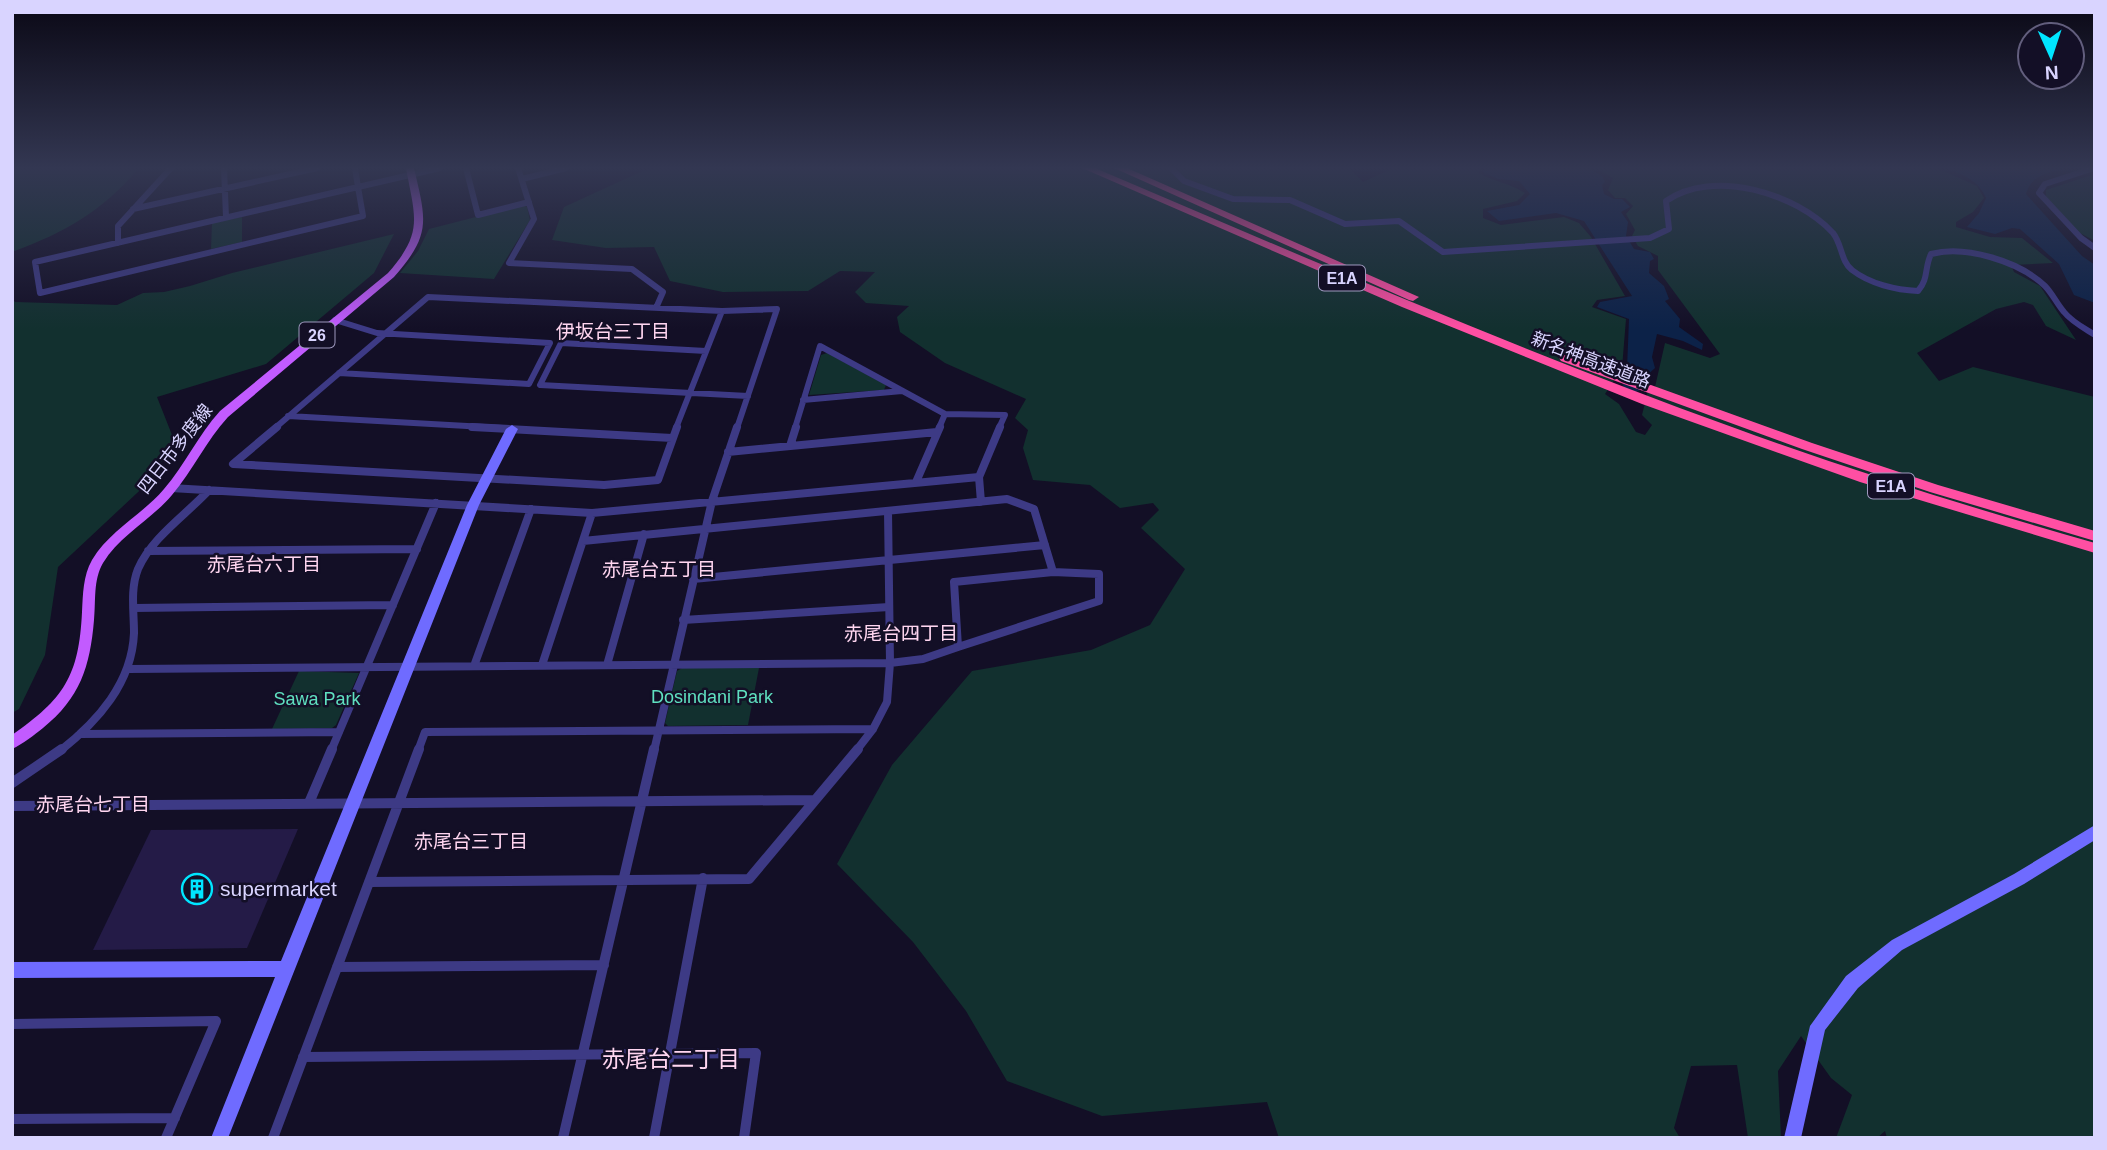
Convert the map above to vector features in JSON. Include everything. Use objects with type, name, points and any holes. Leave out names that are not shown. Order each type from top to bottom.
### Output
[{"type":"highway","name":"新名神高速道路","points":[[1211,222],[1321,269],[1690,411],[1932,500],[2095,548]]},
{"type":"highway","name":"新名神高速道路","points":[[1240,222],[1571,366]]},
{"type":"highway","name":"新名神高速道路","points":[[1690,411],[1935,489],[2095,536]]},
{"type":"main road","name":"四日市多度線","points":[[12,743],[52,713],[78,678],[83,661],[90,583],[96,564],[111,545],[171,488],[216,422],[391,275],[414,245],[421,222]]},
{"type":"street","points":[[118,243],[118,226],[122,222]]},
{"type":"street","points":[[210,222],[36,262],[40,293],[339,222]]},
{"type":"street","points":[[532,222],[509,263],[632,269],[663,292],[656,308]]},
{"type":"street","points":[[1340,222],[1345,224],[1387,222]]},
{"type":"street","points":[[1400,222],[1443,252],[1643,238],[1656,236],[1669,229],[1668,222]]},
{"type":"street","points":[[1820,222],[1839,241],[1846,264],[1855,272],[1894,288],[1918,291],[1926,282],[1927,262],[1931,254],[1941,250],[1966,252],[2029,275],[2044,285],[2068,317],[2095,335]]},
{"type":"street","points":[[2065,222],[2095,248]]},
{"type":"street","points":[[563,1138],[705,528],[777,309],[722,311],[428,297],[233,464],[604,485],[658,480],[722,311]]},
{"type":"street","points":[[335,320],[383,334],[550,343],[529,384],[339,373]]},
{"type":"street","points":[[706,351],[561,343],[540,385],[748,396]]},
{"type":"street","points":[[790,446],[820,346],[945,414],[1005,415],[979,477],[981,502]]},
{"type":"street","points":[[803,400],[902,391]]},
{"type":"street","points":[[916,482],[945,414]]},
{"type":"street","points":[[288,416],[672,438]]},
{"type":"street","points":[[219,1138],[473,505],[512,429]]},
{"type":"street","points":[[728,452],[937,432]]},
{"type":"street","points":[[171,488],[592,513],[979,477]]},
{"type":"street","points":[[12,783],[80,734],[109,703],[129,669],[135,632],[137,570],[148,551],[209,490]]},
{"type":"street","points":[[583,541],[1007,499],[1034,509],[1053,572]]},
{"type":"street","points":[[309,803],[436,503]]},
{"type":"street","points":[[474,666],[531,509]]},
{"type":"street","points":[[369,882],[749,879],[873,729],[887,702],[890,663],[888,511]]},
{"type":"street","points":[[542,665],[592,513]]},
{"type":"street","points":[[607,665],[644,534]]},
{"type":"street","points":[[693,579],[1045,545]]},
{"type":"street","points":[[148,551],[417,549]]},
{"type":"street","points":[[129,669],[890,663],[923,659],[958,648],[1099,601],[1099,574],[1053,572],[954,582],[958,648]]},
{"type":"street","points":[[134,608],[393,606]]},
{"type":"street","points":[[683,620],[889,607]]},
{"type":"street","points":[[273,1138],[425,732],[873,729]]},
{"type":"street","points":[[80,734],[339,732]]},
{"type":"street","points":[[12,806],[814,800]]},
{"type":"street","points":[[1791,1138],[1818,1026],[1852,982],[1896,945],[2018,879],[2095,832]]},
{"type":"street","points":[[654,1138],[703,878]]},
{"type":"street","points":[[337,967],[604,965]]},
{"type":"street","points":[[12,970],[286,968]]},
{"type":"street","points":[[12,1024],[216,1021],[166,1138]]},
{"type":"street","points":[[303,1057],[756,1053],[744,1138]]},
{"type":"street","points":[[12,1119],[175,1118]]},
{"type":"green space","points":[[12,222],[77,222],[49,237],[12,252]]},
{"type":"green space","points":[[242,222],[242,242],[211,249],[212,223]]},
{"type":"green space","points":[[458,222],[529,222],[494,279],[400,273],[418,251],[429,229]]},
{"type":"green space","points":[[559,222],[1492,222],[1501,225],[1527,222],[1576,222],[1591,237],[1625,296],[1597,300],[1592,307],[1626,319],[1622,368],[1605,394],[1619,404],[1636,432],[1645,435],[1652,425],[1642,415],[1648,391],[1655,387],[1665,343],[1710,358],[1720,354],[1658,270],[1658,256],[1638,246],[1632,236],[1635,230],[1630,222],[1957,222],[1956,227],[1990,237],[2022,238],[2053,263],[2011,265],[2014,272],[2040,286],[2076,340],[2046,326],[2033,305],[2024,302],[1996,309],[1917,353],[1939,381],[1973,367],[2095,397],[2095,1138],[1887,1138],[1885,1131],[1877,1138],[1836,1138],[1852,1095],[1831,1078],[1801,1036],[1778,1071],[1781,1138],[1748,1138],[1737,1065],[1691,1066],[1674,1128],[1680,1138],[1279,1138],[1267,1102],[1102,1116],[1007,1081],[966,1011],[913,942],[837,864],[892,765],[972,671],[1091,650],[1150,625],[1185,569],[1141,528],[1159,510],[1153,503],[1120,508],[1090,485],[1033,480],[1023,448],[1028,430],[1015,418],[1026,399],[945,363],[900,332],[897,317],[909,306],[866,303],[855,292],[875,272],[840,271],[808,291],[723,292],[670,281],[654,247],[606,248],[552,240]]},
{"type":"green space","points":[[2069,222],[2095,222],[2095,241],[2080,233]]},
{"type":"green space","points":[[394,234],[374,273],[266,364],[157,397],[174,440],[152,479],[58,567],[45,655],[19,709],[12,713],[12,298],[15,302],[117,305],[143,293],[164,292],[190,286],[232,273]]},
{"type":"green space","points":[[827,353],[886,385],[884,390],[809,395],[821,355]]},
{"type":"green space","name":"Dosindani Park","points":[[682,668],[759,668],[748,725],[668,726],[665,723],[677,671]]},
{"type":"green space","name":"Sawa Park","points":[[299,671],[359,673],[336,725],[332,728],[272,729]]},
{"type":"water","points":[[1584,222],[1628,222],[1626,236],[1634,249],[1650,252],[1654,259],[1650,261],[1649,273],[1664,286],[1669,299],[1665,301],[1680,319],[1679,327],[1703,344],[1702,350],[1683,341],[1657,334],[1652,357],[1655,368],[1645,377],[1648,386],[1626,397],[1622,380],[1627,369],[1629,319],[1597,307],[1600,302],[1632,296]]},
{"type":"water","points":[[1972,222],[2051,222],[2082,256],[2095,265],[2095,303],[2074,295],[2059,264],[2020,229],[2012,228],[1995,234],[1967,227]]},
{"type":"building","name":"supermarket","points":[[298,829],[247,948],[93,950],[151,830]]},
{"type":"place","name":"supermarket","points":[[197,889]]},
{"type":"district","name":"伊坂台三丁目","points":[[613,331]]},
{"type":"district","name":"赤尾台六丁目","points":[[264,564]]},
{"type":"district","name":"赤尾台五丁目","points":[[659,569]]},
{"type":"district","name":"赤尾台四丁目","points":[[901,633]]},
{"type":"district","name":"赤尾台七丁目","points":[[93,804]]},
{"type":"district","name":"赤尾台三丁目","points":[[471,841]]},
{"type":"district","name":"赤尾台二丁目","points":[[671,1059]]}]
